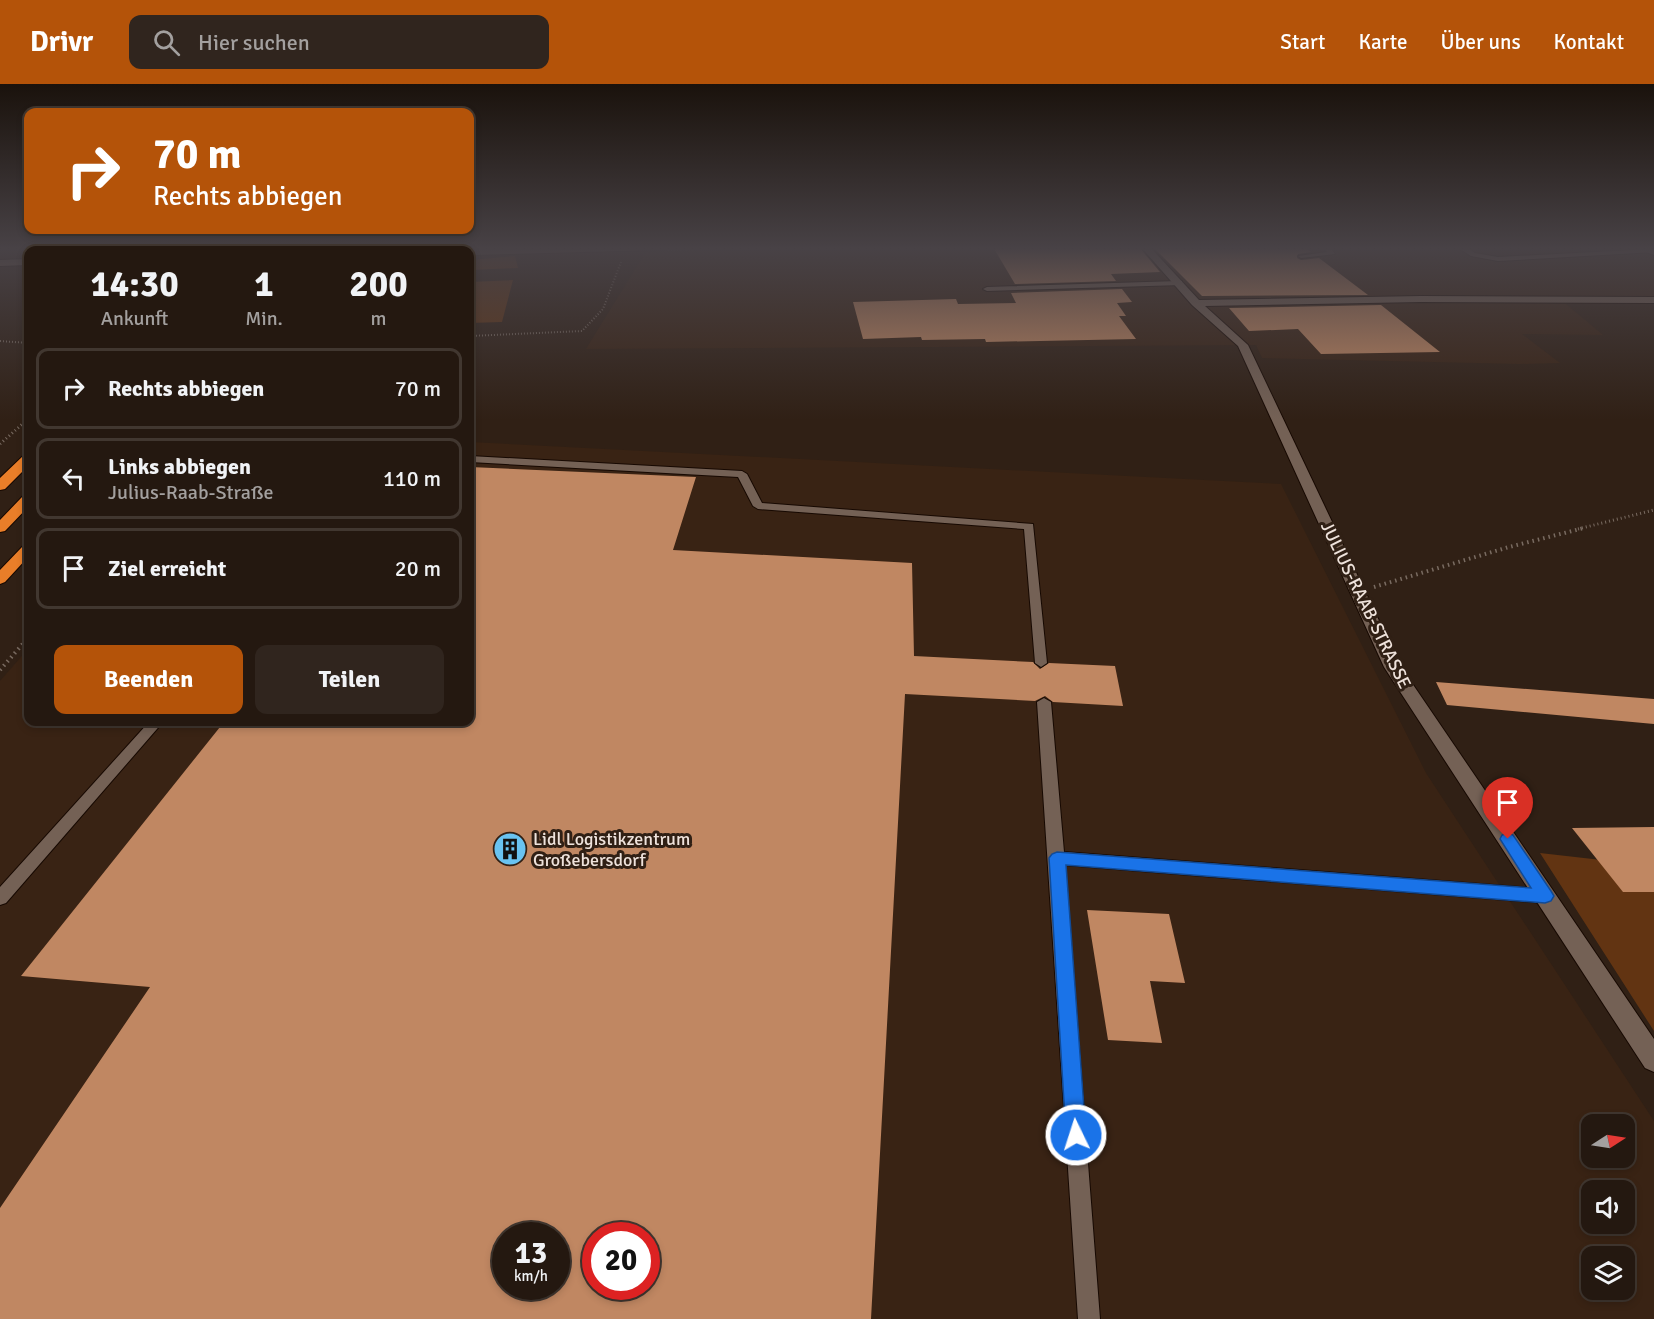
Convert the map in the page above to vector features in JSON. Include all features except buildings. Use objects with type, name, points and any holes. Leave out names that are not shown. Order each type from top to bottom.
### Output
[{"type":"highway","points":[[0,486],[24,463]]},
{"type":"highway","points":[[0,528],[24,504]]},
{"type":"highway","points":[[0,579],[24,553]]},
{"type":"street","name":"JULIUS-RAAB-STRASSE","points":[[1198,305],[1244,345],[1393,667],[1654,1060]]},
{"type":"lane","points":[[474,459],[742,474],[758,506],[1029,526],[1041,663]]},
{"type":"lane","points":[[1044,702],[1089,1319]]},
{"type":"lane","points":[[0,898],[152,726]]},
{"type":"lane","points":[[1057,858],[1545,896]]},
{"type":"path","points":[[474,336],[582,331],[595,323],[605,305]]},
{"type":"path","points":[[0,341],[24,343]]},
{"type":"path","points":[[0,444],[24,423]]},
{"type":"path","points":[[1357,592],[1509,547],[1654,510]]},
{"type":"path","points":[[0,670],[24,643]]},
{"type":"shaded area","points":[[474,305],[507,305],[502,322],[474,323]]},
{"type":"shaded area","points":[[613,305],[1567,305],[1603,335],[1522,334],[1560,363],[1519,364],[1262,358],[1256,345],[586,349]]},
{"type":"shaded area","points":[[474,442],[1281,484],[1426,773],[1654,1121],[1654,1319],[0,1319],[0,681],[24,654],[24,726],[474,726]]},
{"type":"shaded area","points":[[1540,853],[1654,866],[1654,1031]]},
{"type":"place","name":"Lidl Logistikzentrum Großebersdorf","points":[[510,849]]},
{"type":"route","points":[[1076,1135],[1057,858],[1545,896],[1508,839]]}]
